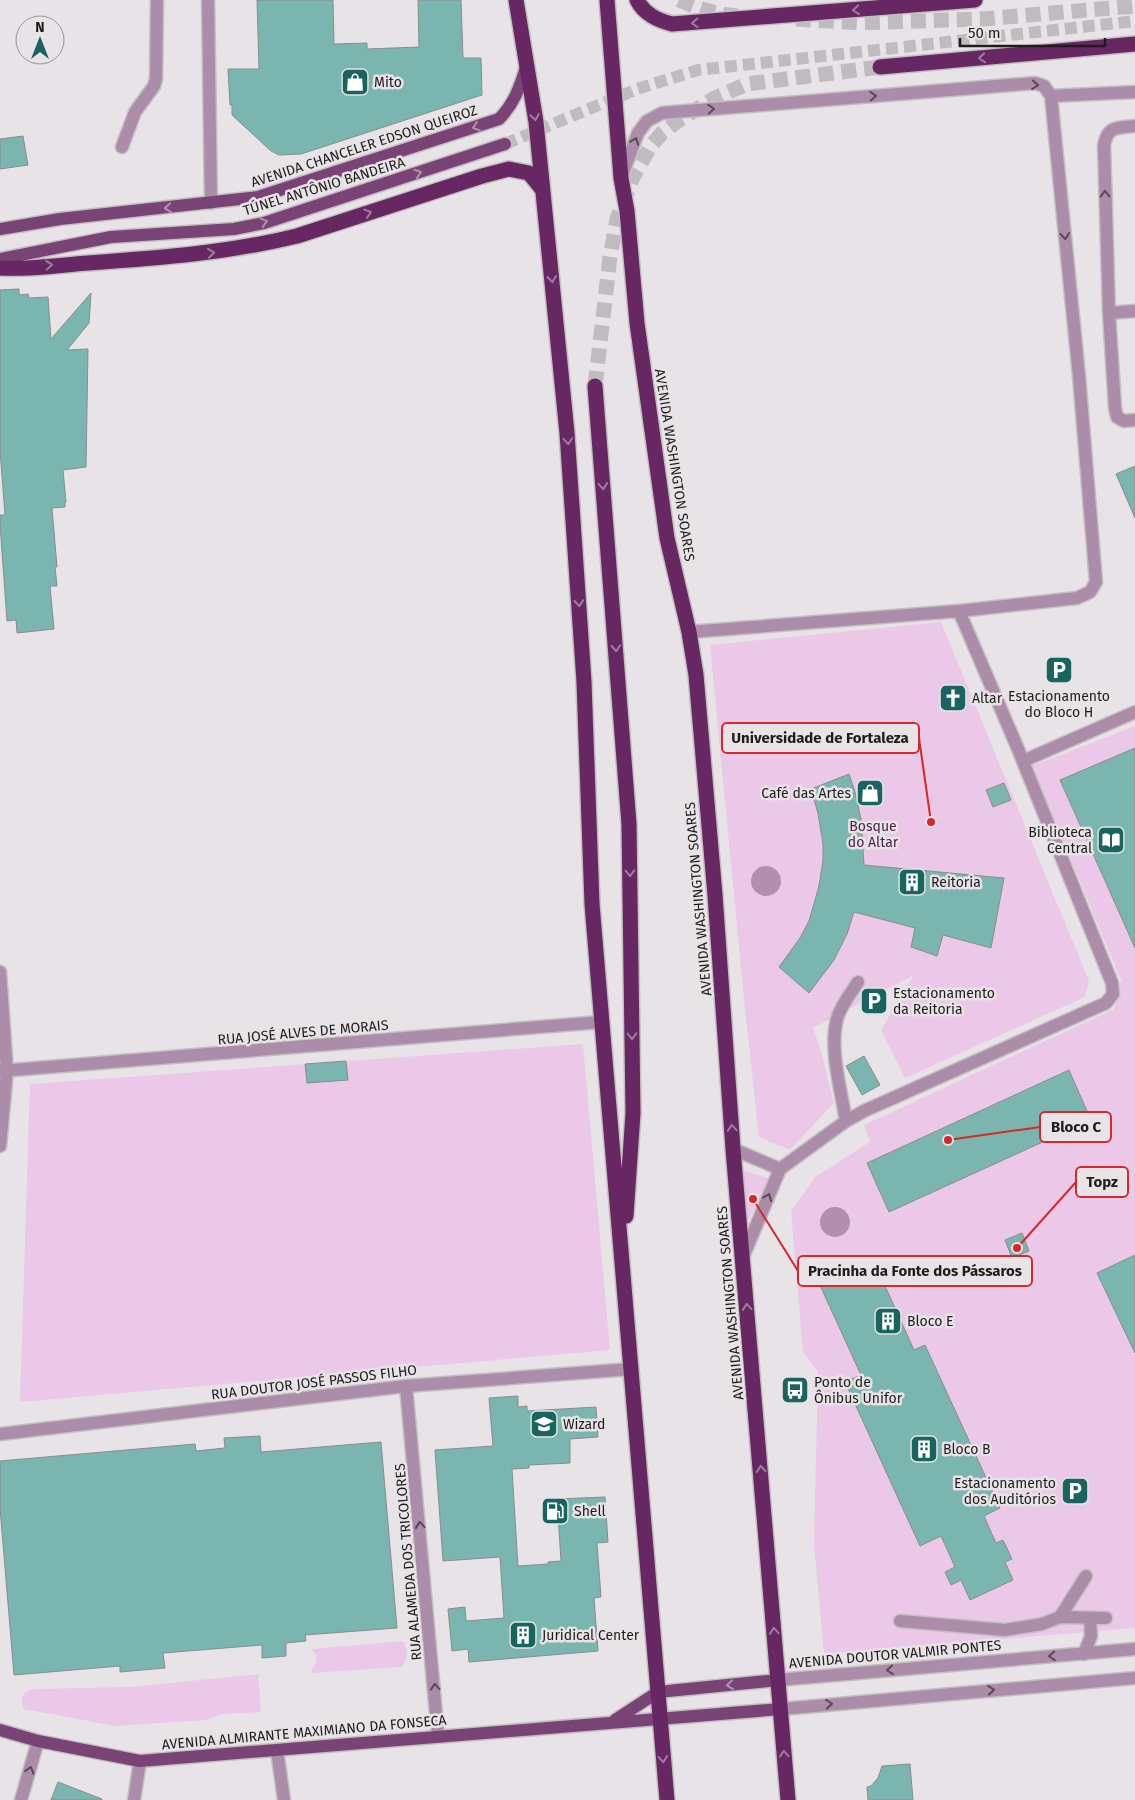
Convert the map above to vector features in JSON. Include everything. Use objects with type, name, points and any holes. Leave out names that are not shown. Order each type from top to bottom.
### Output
[{"type":"highway","points":[[516,0],[536,122],[568,442],[584,682],[592,904],[667,1800]]},
{"type":"highway","name":"AVENIDA WASHINGTON SOARES","points":[[607,0],[621,178],[627,210],[637,323],[668,538],[689,632],[696,684],[715,895],[733,1150],[788,1800]]},
{"type":"highway","points":[[636,0],[645,12],[659,20],[672,24],[975,0]]},
{"type":"highway","points":[[880,67],[1135,44]]},
{"type":"highway","points":[[0,268],[170,257],[219,252],[265,244],[509,169],[529,173],[542,189]]},
{"type":"highway","points":[[595,386],[629,824],[633,1112],[623,1267]]},
{"type":"main road","name":"AVENIDA CHANCELER EDSON QUEIROZ","points":[[0,229],[60,220],[211,204],[258,197],[499,119],[509,109],[520,90],[526,67]]},
{"type":"main road","name":"TÚNEL ANTÔNIO BANDEIRA","points":[[0,259],[111,236],[234,229],[264,223],[505,144]]},
{"type":"main road","name":"AVENIDA DOUTOR VALMIR PONTES","points":[[658,1692],[778,1680]]},
{"type":"main road","name":"AVENIDA ALMIRANTE MAXIMIANO DA FONSECA","points":[[614,1721],[658,1692]]},
{"type":"main road","points":[[660,1718],[781,1708]]},
{"type":"main road","name":"AVENIDA ALMIRANTE MAXIMIANO DA FONSECA","points":[[0,1730],[38,1741],[140,1761],[660,1718]]},
{"type":"street","points":[[122,147],[135,112],[154,86],[156,78],[157,0]]},
{"type":"street","points":[[208,0],[211,204]]},
{"type":"street","points":[[621,178],[638,134],[647,121],[662,113],[1035,83],[1044,86],[1051,96],[1079,376],[1096,582],[1090,592],[1077,598],[959,611],[689,632]]},
{"type":"street","points":[[1051,96],[1135,92]]},
{"type":"street","points":[[1135,126],[1115,128],[1109,131],[1105,137],[1104,145],[1109,313],[1115,408],[1117,417],[1124,421],[1135,420]]},
{"type":"street","points":[[1109,313],[1135,312]]},
{"type":"street","points":[[743,1257],[780,1169],[846,1120],[1106,1003],[1113,994],[1112,983],[1023,761],[959,611]]},
{"type":"street","points":[[1023,761],[1135,712]]},
{"type":"street","points":[[0,972],[3,1071],[0,1146]]},
{"type":"street","points":[[846,1120],[834,1038],[837,1018],[858,982]]},
{"type":"street","name":"RUA JOSÉ ALVES DE MORAIS","points":[[3,1071],[601,1022]]},
{"type":"street","points":[[733,1150],[780,1169]]},
{"type":"street","name":"RUA DOUTOR JOSÉ PASSOS FILHO","points":[[0,1434],[406,1386],[632,1369]]},
{"type":"street","name":"RUA ALAMEDA DOS TRICOLORES","points":[[406,1386],[433,1663],[438,1736]]},
{"type":"street","points":[[1060,1617],[1086,1576]]},
{"type":"street","points":[[900,1620],[1005,1630],[1042,1624],[1060,1617],[1106,1618]]},
{"type":"street","points":[[1084,1654],[1091,1636],[1090,1618]]},
{"type":"street","name":"AVENIDA DOUTOR VALMIR PONTES","points":[[778,1680],[1135,1649]]},
{"type":"street","points":[[781,1708],[1135,1678]]},
{"type":"street","points":[[21,1800],[38,1741]]},
{"type":"street","points":[[277,1750],[284,1800]]},
{"type":"street","points":[[134,1800],[140,1761]]},
{"type":"green space","name":"Bosque do Altar","points":[[941,622],[1089,981],[1085,997],[905,1078],[881,1030],[914,975],[813,1028],[821,1051],[834,1103],[790,1150],[759,1137],[710,645]]},
{"type":"green space","points":[[1135,726],[1135,1628],[824,1654],[814,1543],[818,1372],[803,1352],[791,1211],[815,1177],[870,1142],[864,1125],[1114,1009],[1121,980],[1032,766]]},
{"type":"green space","points":[[583,1044],[610,1350],[20,1402],[30,1084]]},
{"type":"green space","points":[[743,1170],[773,1180],[747,1221]]},
{"type":"green space","points":[[403,1641],[407,1654],[402,1667],[310,1673],[316,1661],[314,1652],[311,1649]]},
{"type":"green space","points":[[258,1674],[261,1712],[223,1714],[206,1720],[116,1726],[24,1709],[22,1702],[24,1693],[35,1689],[130,1687]]},
{"type":"shaded area","points":[[766,866],[777,870],[781,881],[777,892],[766,896],[755,892],[751,881],[755,870]]},
{"type":"shaded area","points":[[835,1207],[841,1208],[849,1216],[849,1228],[841,1236],[835,1237],[829,1236],[821,1228],[820,1222],[821,1216],[829,1208]]},
{"type":"building","name":"Mito","points":[[257,0],[333,0],[334,44],[367,43],[367,49],[419,47],[418,0],[461,0],[463,58],[481,58],[482,95],[301,154],[279,155],[271,151],[232,115],[232,105],[230,105],[228,69],[259,69]]},
{"type":"building","points":[[23,136],[28,165],[0,169],[0,139]]},
{"type":"building","points":[[19,289],[19,295],[28,294],[29,298],[48,297],[51,339],[91,293],[89,323],[67,350],[88,349],[86,467],[63,470],[65,507],[52,508],[57,567],[55,567],[57,586],[50,586],[54,629],[17,633],[16,620],[7,621],[0,524],[0,515],[5,515],[0,450],[0,290]]},
{"type":"building","points":[[1135,466],[1135,518],[1116,474]]},
{"type":"building","name":"Biblioteca Central","points":[[1135,748],[1135,948],[1060,780]]},
{"type":"building","name":"Reitoria","points":[[849,774],[861,819],[864,865],[1004,878],[991,948],[943,935],[937,956],[911,947],[915,928],[854,912],[847,934],[834,960],[809,993],[779,967],[800,938],[809,921],[819,886],[823,860],[823,844],[818,813],[811,789]]},
{"type":"building","points":[[1004,783],[1011,800],[993,807],[986,790]]},
{"type":"building","points":[[864,1056],[880,1085],[862,1095],[846,1066]]},
{"type":"building","points":[[346,1061],[348,1080],[307,1083],[305,1064]]},
{"type":"building","points":[[1069,1070],[1091,1120],[889,1212],[867,1163]]},
{"type":"building","points":[[1022,1233],[1029,1251],[1012,1258],[1005,1240]]},
{"type":"building","points":[[1135,1255],[1135,1353],[1097,1273]]},
{"type":"building","points":[[872,1257],[914,1350],[925,1345],[1000,1508],[984,1516],[996,1543],[1003,1540],[1012,1559],[1005,1562],[1013,1580],[970,1600],[961,1580],[951,1585],[945,1572],[955,1567],[941,1536],[920,1546],[845,1382],[861,1375],[818,1281]]},
{"type":"building","points":[[518,1396],[518,1407],[527,1406],[527,1411],[596,1407],[598,1437],[570,1439],[570,1463],[529,1465],[529,1468],[512,1469],[518,1566],[561,1561],[557,1499],[605,1497],[608,1542],[597,1543],[601,1597],[594,1598],[598,1651],[469,1662],[468,1649],[452,1651],[448,1609],[465,1607],[466,1621],[504,1618],[500,1557],[443,1561],[435,1450],[493,1446],[489,1398]]},
{"type":"building","points":[[260,1436],[261,1452],[381,1442],[397,1628],[305,1635],[306,1641],[286,1643],[286,1656],[262,1658],[262,1645],[163,1653],[165,1668],[120,1672],[120,1666],[14,1675],[0,1508],[0,1461],[195,1444],[196,1451],[225,1448],[224,1438]]},
{"type":"building","points":[[910,1764],[913,1800],[868,1800],[867,1787],[871,1786],[878,1778],[882,1766]]},
{"type":"building","points":[[58,1782],[102,1799],[102,1800],[51,1800]]},
{"type":"tunnel","points":[[679,0],[708,11],[738,16]]},
{"type":"tunnel","points":[[796,19],[861,23],[982,19],[1135,6]]},
{"type":"tunnel","points":[[505,144],[637,89],[698,70],[1135,21]]},
{"type":"tunnel","points":[[595,386],[610,257],[617,219],[632,179],[650,147],[662,133],[715,98],[747,84],[880,67]]},
{"type":"place","name":"Mito","points":[[355,82]]},
{"type":"place","name":"Estacionamento do Bloco H","points":[[1059,670]]},
{"type":"place","name":"Altar","points":[[953,698]]},
{"type":"place","name":"Café das Artes","points":[[870,793]]},
{"type":"place","name":"Universidade de Fortaleza","points":[[931,822]]},
{"type":"place","name":"Biblioteca Central","points":[[1111,840]]},
{"type":"place","name":"Reitoria","points":[[912,882]]},
{"type":"place","name":"Estacionamento da Reitoria","points":[[874,1001]]},
{"type":"place","name":"Bloco C","points":[[948,1140]]},
{"type":"place","name":"Pracinha da Fonte dos Pássaros","points":[[753,1199]]},
{"type":"place","name":"Topz","points":[[1017,1248]]},
{"type":"place","name":"Bloco E","points":[[888,1321]]},
{"type":"place","name":"Ponto de Ônibus Unifor","points":[[795,1390]]},
{"type":"place","name":"Wizard","points":[[544,1424]]},
{"type":"place","name":"Bloco B","points":[[924,1449]]},
{"type":"place","name":"Estacionamento dos Auditórios","points":[[1075,1491]]},
{"type":"place","name":"Shell","points":[[555,1511]]},
{"type":"place","name":"Juridical Center","points":[[523,1635]]}]
